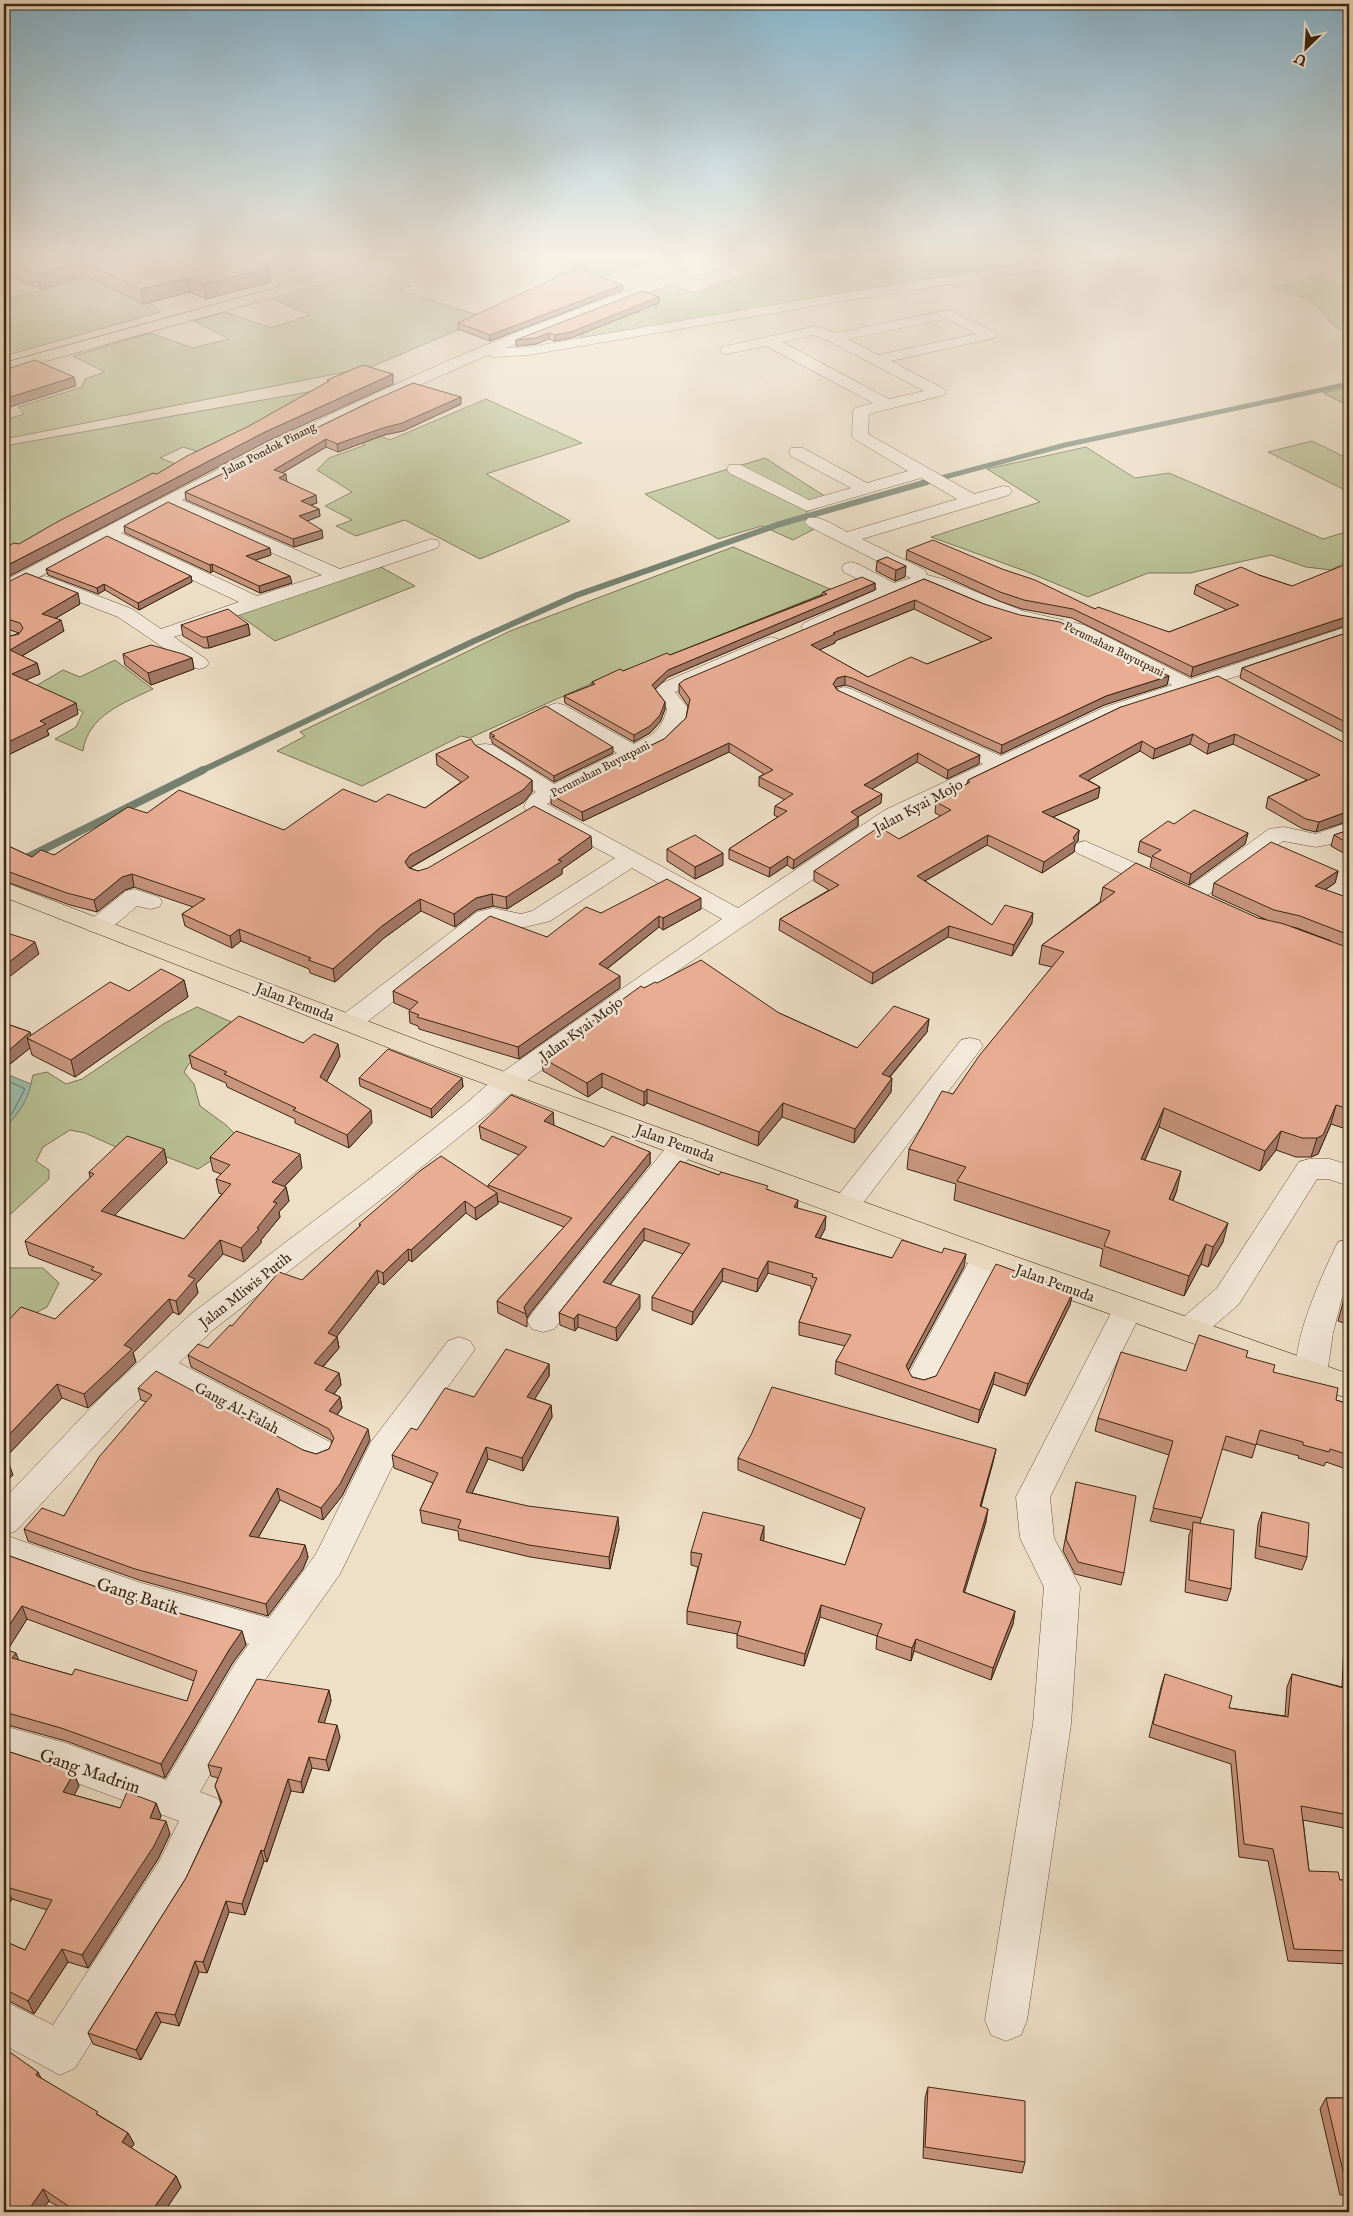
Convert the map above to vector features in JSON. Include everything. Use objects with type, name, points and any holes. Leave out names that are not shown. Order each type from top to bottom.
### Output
[{"type":"main road","points":[[4,368],[29,360]]},
{"type":"main road","name":"Jalan Pemuda","points":[[4,889],[348,1023],[507,1082],[986,1258],[1349,1387]]},
{"type":"street","name":"Jalan Pondok Pinang","points":[[4,588],[169,501],[335,417],[460,360]]},
{"type":"street","points":[[804,360],[886,404]]},
{"type":"street","points":[[878,360],[938,392],[861,411],[860,436],[971,500]]},
{"type":"street","points":[[797,452],[866,488]]},
{"type":"street","points":[[735,469],[807,506],[866,488],[931,477]]},
{"type":"street","points":[[845,538],[1003,491]]},
{"type":"street","points":[[169,501],[339,575]]},
{"type":"street","points":[[814,522],[930,580]]},
{"type":"street","points":[[108,533],[256,603]]},
{"type":"street","points":[[159,636],[431,544]]},
{"type":"street","points":[[851,568],[893,590]]},
{"type":"street","points":[[27,575],[125,613],[199,663]]},
{"type":"street","name":"Perumahan Buyutpani","points":[[536,806],[655,742],[673,727],[678,708],[664,692],[667,688],[921,579],[930,580],[991,607],[1019,616],[1071,626],[1189,686]]},
{"type":"street","name":"Jalan Kyai Mojo","points":[[507,1082],[666,968],[893,815],[1112,711],[1349,632]]},
{"type":"street","points":[[1322,641],[1349,654]]},
{"type":"street","points":[[1218,677],[1244,691]]},
{"type":"street","points":[[844,693],[1001,764]]},
{"type":"street","points":[[557,709],[633,753]]},
{"type":"street","points":[[484,750],[536,806]]},
{"type":"street","name":"Perumahan Buyutpani","points":[[536,806],[739,918]]},
{"type":"street","points":[[1190,897],[1276,834],[1288,834],[1312,841],[1324,840],[1349,829]]},
{"type":"street","points":[[1085,848],[1214,908]]},
{"type":"street","points":[[348,1023],[486,917],[493,915],[521,921],[541,916],[631,858]]},
{"type":"street","points":[[98,926],[134,896],[150,902]]},
{"type":"street","points":[[846,1205],[970,1046]]},
{"type":"street","name":"Jalan Mliwis Putih","points":[[4,1521],[115,1403],[202,1322],[480,1107],[507,1082]]},
{"type":"street","points":[[543,1321],[683,1146]]},
{"type":"street","points":[[1189,1330],[1228,1296],[1309,1169],[1330,1169],[1349,1176]]},
{"type":"street","points":[[1311,1374],[1317,1333],[1325,1306],[1349,1250]]},
{"type":"street","points":[[922,1379],[986,1258]]},
{"type":"street","points":[[1006,2020],[1052,1724],[1062,1587],[1037,1538],[1033,1497],[1128,1309]]},
{"type":"street","points":[[175,1800],[247,1676],[328,1564],[383,1451],[459,1349]]},
{"type":"street","name":"Gang Al-Falah","points":[[156,1365],[318,1451]]},
{"type":"street","name":"Gang Batik","points":[[4,1549],[56,1570],[198,1616],[276,1635]]},
{"type":"street","name":"Gang Madrim","points":[[4,1743],[66,1760],[204,1812],[174,1874],[60,2054],[4,2022]]},
{"type":"shaded area","points":[[82,360],[386,360],[371,367],[4,439],[4,420],[24,414],[18,407],[82,387],[85,379],[105,372]]},
{"type":"shaded area","points":[[1349,388],[1349,406],[1323,393]]},
{"type":"shaded area","points":[[325,389],[206,454],[183,447],[160,458],[181,466],[4,557],[4,446]]},
{"type":"shaded area","points":[[486,399],[582,443],[486,474],[570,521],[480,559],[405,520],[356,536],[336,526],[352,520],[325,506],[352,492],[317,470],[329,458],[365,445],[347,436],[359,427],[390,440]]},
{"type":"shaded area","points":[[1312,441],[1349,459],[1349,492],[1268,452]]},
{"type":"shaded area","points":[[1086,447],[1135,478],[1169,473],[1323,539],[1349,531],[1349,560],[1331,570],[1306,567],[1271,555],[1190,573],[1148,573],[1088,597],[1025,571],[931,537],[1040,502],[987,469]]},
{"type":"shaded area","points":[[765,458],[834,502],[806,512],[822,525],[793,540],[762,526],[718,539],[645,494]]},
{"type":"shaded area","points":[[733,547],[832,590],[646,665],[617,672],[470,738],[461,736],[362,786],[277,751],[305,736],[300,732],[510,631]]},
{"type":"shaded area","points":[[379,566],[415,586],[275,641],[239,615]]},
{"type":"shaded area","points":[[115,660],[153,689],[119,705],[100,719],[86,739],[83,751],[55,739],[76,727],[83,712],[34,687],[63,670],[80,677]]},
{"type":"shaded area","points":[[197,1007],[236,1024],[188,1065],[184,1072],[194,1084],[200,1106],[226,1125],[239,1138],[222,1154],[198,1169],[154,1152],[116,1147],[85,1133],[70,1130],[43,1147],[36,1161],[49,1170],[49,1179],[4,1220],[4,1128],[23,1104],[33,1075],[47,1072],[66,1084],[82,1079],[165,1023]]},
{"type":"shaded area","points":[[4,1268],[43,1268],[59,1283],[47,1307],[4,1329]]},
{"type":"water","points":[[4,1073],[31,1084],[21,1108],[4,1128]]},
{"type":"building","points":[[36,360],[74,377],[4,399],[4,370]]},
{"type":"building","points":[[363,365],[393,374],[265,432],[4,567],[4,548],[14,543],[19,544],[57,522],[153,473],[157,474],[187,456],[249,426],[329,381],[327,380]]},
{"type":"building","points":[[413,383],[461,397],[402,423],[337,444],[326,439],[274,470],[286,474],[279,478],[316,495],[301,501],[319,509],[299,516],[322,530],[293,539],[185,492],[370,402]]},
{"type":"building","points":[[168,502],[270,548],[246,556],[290,576],[259,586],[124,526]]},
{"type":"building","points":[[107,536],[191,576],[138,603],[104,584],[97,588],[46,569]]},
{"type":"building","points":[[933,540],[1002,569],[1035,580],[1095,609],[1098,607],[1169,632],[1239,605],[1196,585],[1241,567],[1292,586],[1349,563],[1349,616],[1193,667],[1073,609],[1024,600],[1000,592],[907,550]]},
{"type":"building","points":[[887,557],[906,566],[896,570],[877,561]]},
{"type":"building","points":[[26,573],[78,593],[42,614],[61,620],[10,650],[37,663],[12,674],[76,703],[40,721],[46,724],[4,744],[4,633],[11,636],[19,634],[23,628],[20,623],[4,618],[4,584]]},
{"type":"building","points":[[862,577],[875,583],[668,670],[652,685],[665,702],[660,715],[650,726],[634,735],[564,696],[595,684],[592,682],[620,669],[623,671],[667,653],[670,655],[827,594],[823,592]]},
{"type":"building","points":[[924,579],[984,604],[1020,615],[1060,622],[1169,676],[1106,696],[1002,745],[852,678],[845,676],[837,678],[833,684],[837,690],[980,755],[948,770],[918,753],[864,785],[882,794],[851,812],[858,817],[794,860],[788,856],[770,868],[729,849],[787,811],[775,806],[793,794],[759,777],[773,770],[729,743],[582,812],[551,795],[664,739],[686,718],[690,699],[679,684],[684,680]],"holes":[[[915,600],[992,638],[927,664],[911,657],[868,677],[811,645],[835,634],[833,633]]]},
{"type":"building","points":[[228,609],[248,624],[207,637],[202,637],[181,625]]},
{"type":"building","points":[[1349,632],[1349,724],[1242,668]]},
{"type":"building","points":[[151,645],[192,658],[148,673],[123,654]]},
{"type":"building","points":[[1218,676],[1343,742],[1349,742],[1349,811],[1319,822],[1306,819],[1268,797],[1320,775],[1235,734],[1209,744],[1193,734],[1155,749],[1142,741],[1079,776],[1100,787],[1042,812],[1079,830],[1073,838],[1075,841],[1044,862],[988,835],[917,876],[992,925],[1005,905],[1033,913],[1014,945],[949,926],[873,973],[780,919],[839,885],[814,871],[879,827],[899,839],[951,810],[936,802],[970,782],[968,780],[1121,707]]},
{"type":"building","points":[[546,706],[613,747],[554,776],[492,737],[495,736],[490,733]]},
{"type":"building","points":[[471,739],[475,745],[532,780],[523,790],[410,855],[405,862],[409,868],[418,871],[428,868],[534,806],[591,836],[558,860],[562,861],[506,897],[492,894],[476,898],[454,914],[420,899],[382,926],[333,969],[308,960],[311,958],[239,929],[230,936],[182,914],[205,899],[132,874],[122,877],[94,900],[67,893],[4,870],[4,844],[32,857],[41,850],[54,855],[128,807],[147,813],[179,790],[284,830],[343,789],[376,802],[388,794],[425,808],[469,777],[436,754]]},
{"type":"building","points":[[1194,810],[1248,833],[1191,874],[1152,856],[1161,850],[1140,841],[1168,821],[1174,824]]},
{"type":"building","points":[[1349,830],[1349,844],[1334,835]]},
{"type":"building","points":[[695,835],[723,853],[695,867],[667,849]]},
{"type":"building","points":[[1271,842],[1338,871],[1315,886],[1349,898],[1349,935],[1300,916],[1274,910],[1214,883]]},
{"type":"building","points":[[1136,863],[1258,918],[1284,924],[1349,948],[1349,1109],[1336,1105],[1323,1135],[1317,1138],[1302,1138],[1281,1131],[1265,1151],[1164,1108],[1141,1159],[1181,1171],[1169,1199],[1228,1223],[1213,1247],[1206,1244],[1189,1276],[1104,1246],[1110,1231],[957,1181],[966,1167],[909,1149],[942,1091],[953,1094],[979,1056],[1064,952],[1042,945],[1115,892],[1103,887]]},
{"type":"building","points":[[667,879],[701,898],[663,918],[659,916],[599,964],[620,976],[518,1047],[417,1017],[419,1015],[409,1011],[418,1002],[393,991],[490,916],[547,937],[586,907],[601,913]]},
{"type":"building","points":[[4,932],[35,942],[4,966]]},
{"type":"building","points":[[701,960],[779,1013],[857,1048],[894,1006],[929,1019],[882,1074],[892,1078],[855,1129],[783,1103],[759,1132],[647,1089],[644,1092],[602,1073],[587,1083],[542,1058],[641,986],[644,988],[655,982],[657,983]]},
{"type":"building","points":[[161,969],[184,980],[71,1060],[27,1038],[110,982],[129,991]]},
{"type":"building","points":[[239,1016],[303,1043],[314,1034],[338,1044],[320,1077],[371,1110],[347,1135],[293,1110],[296,1108],[224,1074],[227,1072],[189,1055]]},
{"type":"building","points":[[4,1023],[30,1032],[7,1052],[4,1051]]},
{"type":"building","points":[[388,1049],[462,1078],[431,1109],[359,1078]]},
{"type":"building","points":[[511,1095],[553,1112],[544,1121],[604,1147],[612,1136],[650,1152],[530,1299],[524,1307],[526,1314],[497,1301],[572,1218],[488,1185],[527,1147],[479,1126]]},
{"type":"building","points":[[236,1131],[300,1154],[272,1182],[286,1187],[273,1202],[277,1203],[257,1228],[259,1229],[241,1248],[220,1240],[188,1276],[195,1279],[176,1301],[169,1299],[124,1345],[132,1349],[84,1394],[57,1384],[4,1440],[4,1325],[21,1307],[55,1319],[102,1274],[91,1270],[94,1267],[25,1241],[94,1174],[89,1172],[127,1136],[164,1149],[101,1211],[184,1239],[231,1184],[216,1179],[230,1165],[210,1157]]},
{"type":"building","points":[[441,1156],[497,1193],[475,1208],[465,1201],[411,1250],[408,1249],[383,1273],[377,1270],[328,1333],[337,1337],[314,1363],[339,1373],[325,1390],[340,1397],[329,1411],[368,1429],[340,1484],[321,1508],[277,1488],[249,1536],[305,1545],[300,1557],[266,1604],[135,1569],[24,1529],[42,1508],[64,1516],[99,1457],[152,1395],[138,1388],[156,1371],[303,1450],[316,1454],[329,1449],[334,1438],[329,1429],[188,1355],[198,1344],[208,1348],[230,1325],[232,1326],[279,1272],[302,1280],[361,1225],[359,1224],[420,1171]]},
{"type":"building","points":[[680,1161],[719,1175],[721,1172],[768,1186],[766,1189],[798,1200],[794,1207],[826,1216],[815,1237],[892,1258],[902,1240],[942,1253],[944,1248],[966,1254],[906,1366],[912,1377],[924,1380],[936,1376],[996,1264],[1073,1292],[1028,1384],[995,1372],[980,1410],[836,1361],[851,1335],[799,1322],[817,1278],[812,1277],[813,1274],[768,1261],[758,1279],[723,1268],[693,1312],[652,1297],[690,1244],[644,1228],[603,1282],[640,1295],[616,1328],[578,1314],[574,1319],[559,1313]]},
{"type":"building","points":[[1349,1283],[1349,1303],[1344,1302]]},
{"type":"building","points":[[1199,1335],[1248,1351],[1246,1357],[1275,1365],[1273,1372],[1338,1388],[1336,1400],[1349,1404],[1349,1455],[1330,1449],[1329,1452],[1303,1445],[1303,1442],[1260,1430],[1256,1445],[1226,1436],[1202,1518],[1153,1508],[1173,1441],[1098,1418],[1121,1352],[1186,1371]]},
{"type":"building","points":[[506,1349],[549,1364],[527,1397],[551,1405],[522,1458],[486,1447],[466,1492],[528,1506],[618,1517],[609,1557],[529,1545],[458,1528],[461,1520],[420,1510],[438,1473],[392,1455],[411,1428],[417,1430],[445,1388],[474,1397]]},
{"type":"building","points":[[772,1387],[996,1449],[980,1506],[988,1509],[963,1592],[1015,1611],[993,1668],[916,1639],[912,1648],[877,1636],[882,1624],[821,1605],[805,1654],[737,1635],[741,1622],[687,1611],[702,1554],[691,1552],[703,1512],[764,1526],[760,1540],[845,1565],[865,1508],[738,1458],[751,1435]]},
{"type":"building","points":[[1076,1482],[1136,1496],[1124,1573],[1078,1562],[1066,1539]]},
{"type":"building","points":[[1262,1512],[1309,1523],[1307,1557],[1259,1546]]},
{"type":"building","points":[[1193,1522],[1234,1530],[1231,1589],[1189,1580]]},
{"type":"building","points":[[4,1554],[133,1600],[242,1631],[161,1764],[61,1728],[4,1712],[4,1649],[16,1653],[12,1658],[72,1675],[75,1669],[187,1701],[197,1671],[22,1606],[4,1633]]},
{"type":"building","points":[[1349,1626],[1349,1815],[1301,1806],[1309,1871],[1338,1872],[1340,1880],[1349,1880],[1349,1951],[1294,1949],[1273,1849],[1244,1844],[1235,1751],[1153,1724],[1165,1674],[1232,1696],[1229,1708],[1288,1717],[1292,1674],[1347,1689]]},
{"type":"building","points":[[257,1679],[329,1690],[318,1722],[337,1725],[326,1760],[309,1757],[301,1782],[288,1779],[264,1851],[261,1850],[242,1904],[226,1901],[203,1962],[195,1961],[175,2015],[156,2012],[136,2050],[88,2033],[186,1878],[222,1802],[215,1786],[222,1768],[208,1765]]},
{"type":"building","points":[[4,1750],[74,1773],[63,1792],[120,1808],[127,1792],[156,1803],[150,1818],[166,1821],[154,1846],[82,1955],[62,1949],[28,2001],[4,1989],[4,1941],[25,1950],[52,1900],[6,1887],[4,1889]]},
{"type":"building","points":[[4,2048],[38,2072],[36,2075],[98,2112],[96,2114],[128,2133],[122,2142],[176,2176],[151,2212],[77,2212],[43,2189],[27,2212],[4,2212]]},
{"type":"building","points":[[928,2087],[1025,2101],[1025,2162],[925,2147]]},
{"type":"building","points":[[1326,2098],[1349,2098],[1349,2184],[1346,2184]]},
{"type":"waterway","points":[[922,483],[1065,445],[1349,384]]},
{"type":"waterway","points":[[201,771],[474,641],[577,595],[780,524],[927,482]]},
{"type":"waterway","points":[[4,869],[203,770]]}]
